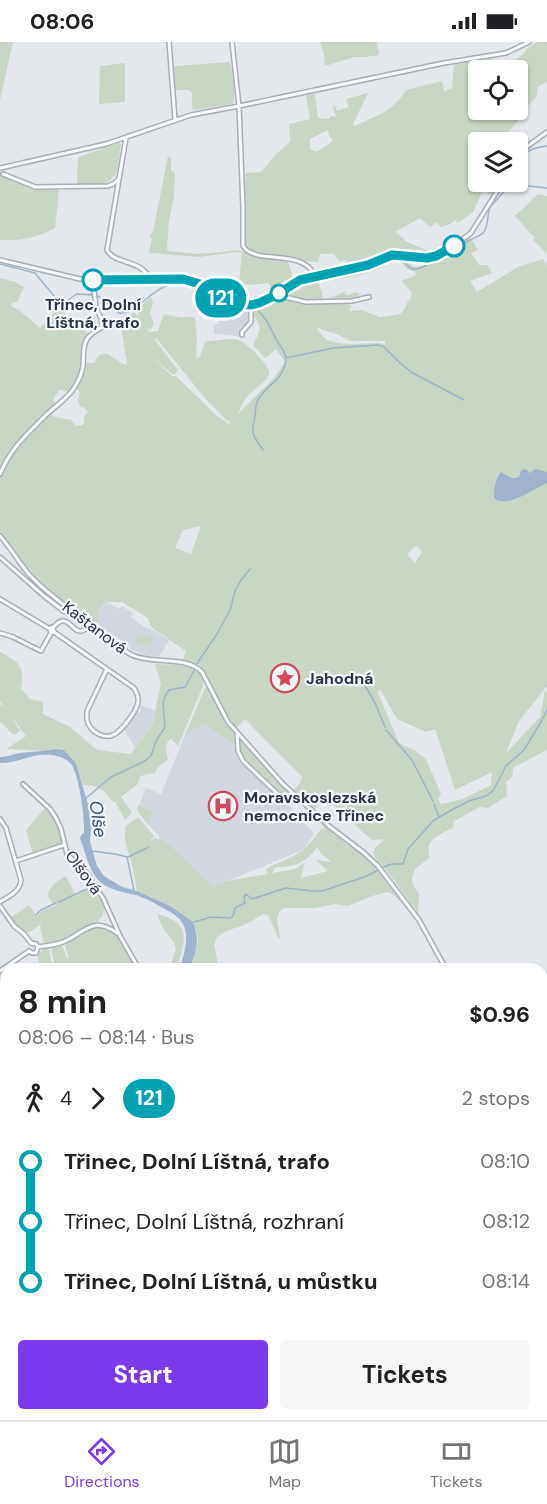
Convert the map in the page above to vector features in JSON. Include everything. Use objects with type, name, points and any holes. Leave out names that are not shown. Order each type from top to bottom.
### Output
[{"type":"street","points":[[169,42],[175,119]]},
{"type":"street","points":[[240,42],[232,43],[239,106],[243,246],[254,254],[301,262],[308,266],[315,276]]},
{"type":"street","points":[[0,168],[106,144],[190,115],[444,63],[506,53],[529,42]]},
{"type":"street","points":[[528,146],[547,132]]},
{"type":"street","points":[[126,137],[108,250],[112,256],[135,264],[148,274],[151,280]]},
{"type":"street","points":[[3,174],[35,187],[96,187],[113,184],[119,179]]},
{"type":"street","points":[[0,260],[74,279],[175,278],[192,281],[226,301],[251,305],[276,295],[300,280],[368,265],[392,255],[427,258],[436,256],[471,233],[497,192]]},
{"type":"street","points":[[0,474],[16,445],[72,391],[78,381],[83,367],[83,354],[88,336],[102,327],[96,308],[93,280]]},
{"type":"street","points":[[276,295],[306,303],[352,301],[369,297]]},
{"type":"street","points":[[242,336],[242,332],[251,322],[251,305]]},
{"type":"street","name":"Kaštanová","points":[[0,536],[27,572],[43,588],[131,654],[150,660],[190,664],[197,667],[228,722],[237,732],[296,796],[378,866],[419,920],[443,963]]},
{"type":"street","points":[[0,558],[65,612]]},
{"type":"street","points":[[0,599],[52,630],[134,688],[138,694],[136,708],[121,729],[109,737],[102,736],[91,729],[87,718],[87,711],[107,669]]},
{"type":"street","points":[[0,633],[40,651],[58,622],[66,621],[80,632],[90,624]]},
{"type":"street","points":[[237,732],[238,751],[243,761],[280,796],[289,798],[296,796]]},
{"type":"street","name":"Olšová","points":[[23,784],[50,809],[56,818],[62,829],[67,854],[88,874],[103,898],[120,936],[136,963]]},
{"type":"street","points":[[0,819],[6,828],[21,880],[16,891],[0,904],[14,926],[38,947]]},
{"type":"street","points":[[16,861],[64,845]]},
{"type":"street","points":[[38,947],[64,941],[97,924],[106,926],[120,936]]},
{"type":"street","points":[[29,951],[28,947],[31,943]]},
{"type":"street","points":[[29,951],[36,953],[38,947]]},
{"type":"street","points":[[12,963],[29,951]]},
{"type":"shaded area","points":[[221,305],[250,310],[251,321],[248,326],[241,329],[239,336],[214,334],[214,324],[218,324]]},
{"type":"shaded area","points":[[105,601],[119,609],[122,606],[133,613],[131,617],[144,627],[169,640],[159,657],[130,649],[131,647],[97,624],[98,612]]},
{"type":"shaded area","points":[[141,705],[155,711],[154,722],[135,748],[124,729],[136,712],[139,713]]},
{"type":"shaded area","name":"Moravskoslezská nemocnice Třinec","points":[[204,724],[234,745],[237,757],[285,801],[314,834],[303,850],[213,887],[148,825],[153,812],[139,806],[146,788],[161,794],[185,735]]},
{"type":"green space","points":[[0,42],[13,42],[0,100]]},
{"type":"green space","points":[[320,42],[377,42],[379,55],[355,57],[325,66]]},
{"type":"green space","points":[[536,42],[547,42],[547,82],[537,87],[538,91],[534,101],[528,106],[528,60],[516,60]]},
{"type":"green space","points":[[229,62],[234,83],[233,104],[194,110],[192,109],[192,93],[189,90],[174,90],[172,69],[175,66]]},
{"type":"green space","points":[[468,62],[468,120],[519,120],[508,132],[468,132],[468,192],[482,192],[473,212],[458,223],[455,220],[441,227],[437,222],[430,227],[420,218],[395,232],[405,241],[433,255],[422,256],[392,252],[349,267],[347,260],[339,261],[334,254],[320,254],[318,262],[303,261],[254,253],[245,246],[243,240],[243,180],[246,179],[245,173],[261,172],[290,142],[289,124],[310,119],[306,95],[315,95],[318,118],[329,119],[331,116],[336,117],[333,106],[335,105],[337,111],[349,107],[346,99],[368,93],[354,126],[377,116],[395,104],[406,90],[442,81],[444,91],[452,88],[454,65]],"holes":[[[328,130],[333,141],[317,152],[310,149],[310,139]]]},
{"type":"green space","points":[[125,63],[125,102],[99,104],[100,66]]},
{"type":"green space","points":[[121,144],[117,171],[110,180],[100,184],[77,184],[78,157]]},
{"type":"green space","points":[[168,156],[171,158],[171,170],[175,173],[167,250],[197,254],[237,250],[254,256],[288,262],[293,277],[287,284],[273,290],[268,283],[239,284],[242,253],[199,257],[149,253],[152,239],[149,236],[154,227]]},
{"type":"green space","points":[[0,174],[33,190],[59,190],[55,228],[28,238],[0,240]]},
{"type":"green space","points":[[538,194],[547,196],[547,254],[515,216]]},
{"type":"green space","points":[[470,237],[478,250],[471,253],[479,265],[487,265],[492,273],[470,281],[477,292],[518,267],[543,259],[547,265],[547,686],[519,721],[506,753],[540,717],[547,690],[547,750],[513,768],[512,777],[506,782],[507,796],[488,808],[480,807],[454,821],[453,828],[432,840],[429,858],[415,869],[412,878],[413,885],[419,894],[418,913],[374,857],[374,849],[385,839],[372,840],[325,798],[314,810],[293,791],[302,777],[245,719],[236,728],[199,664],[183,660],[186,651],[151,627],[148,618],[122,602],[105,601],[98,612],[96,625],[54,595],[0,539],[0,278],[24,287],[17,302],[12,303],[11,306],[40,328],[58,308],[79,323],[88,334],[84,345],[83,367],[75,383],[69,392],[59,390],[53,400],[55,402],[40,423],[48,415],[71,420],[76,426],[84,423],[84,416],[88,413],[83,406],[81,408],[78,402],[80,391],[75,388],[83,373],[84,363],[94,363],[99,355],[106,353],[123,364],[127,364],[120,321],[134,312],[138,316],[138,308],[151,297],[153,303],[150,313],[154,324],[150,330],[146,327],[149,332],[158,331],[165,314],[195,318],[196,359],[200,356],[205,342],[230,339],[242,342],[262,360],[269,370],[268,377],[249,394],[238,414],[274,378],[285,362],[276,349],[265,358],[253,345],[259,327],[250,310],[252,306],[276,295],[304,304],[349,304],[352,307],[350,311],[361,310],[380,317],[400,314],[410,300],[412,292],[401,281],[415,276],[416,272],[407,269],[401,261],[360,275],[320,282],[323,299],[304,300],[282,294],[299,282],[369,266],[391,256],[405,257],[413,267],[422,266]],"holes":[[[317,329],[337,334],[350,341],[385,341],[385,345],[332,342]],[[156,338],[204,397],[226,420],[231,422],[229,424],[217,416],[176,376],[172,376],[150,355],[172,374],[178,370],[155,340]],[[201,526],[191,554],[175,548],[183,530]],[[417,546],[422,552],[415,563],[407,555]],[[380,689],[397,719],[426,732],[435,729],[455,790],[492,772],[491,785],[463,799],[441,804],[438,799],[441,794],[426,759],[399,743],[378,693]]]},
{"type":"green space","points":[[345,291],[345,294],[349,295],[356,292],[360,294],[354,300],[324,302],[325,299]]},
{"type":"green space","points":[[137,634],[153,638],[150,647],[135,642]]},
{"type":"green space","points":[[0,652],[20,666],[21,689],[30,699],[43,702],[43,714],[70,727],[97,750],[131,754],[154,722],[161,684],[155,664],[186,666],[194,669],[203,678],[203,686],[178,746],[172,740],[173,738],[170,740],[166,747],[168,759],[157,768],[155,773],[140,776],[138,784],[121,797],[132,812],[125,820],[115,802],[104,791],[97,787],[83,785],[76,763],[64,750],[6,749],[26,736],[11,716],[20,731],[14,735],[0,722],[0,704],[6,709],[0,702]]},
{"type":"green space","points":[[207,687],[225,720],[236,734],[234,745],[204,724],[185,735]]},
{"type":"green space","points":[[239,738],[291,794],[289,796],[282,795],[246,762],[240,752]]},
{"type":"green space","points":[[138,805],[153,812],[148,825],[137,810]]},
{"type":"green space","points":[[46,807],[61,829],[63,842],[33,854],[26,830]]},
{"type":"green space","points":[[138,817],[154,836],[150,841],[161,837],[213,887],[228,881],[268,874],[266,870],[269,867],[307,847],[324,827],[316,819],[319,819],[328,829],[348,845],[349,843],[376,867],[409,908],[407,909],[388,892],[348,906],[335,904],[315,908],[284,908],[277,918],[280,938],[269,916],[264,914],[217,937],[214,944],[218,963],[191,963],[196,951],[198,938],[196,929],[170,906],[137,891],[125,835],[126,826]],"holes":[[[317,847],[322,855],[332,862],[316,860],[328,871],[301,878],[305,862],[295,869],[272,873],[276,867],[294,865],[305,860]]]},
{"type":"green space","points":[[66,876],[75,894],[89,889],[98,892],[105,906],[102,917],[63,940],[44,944],[40,927],[42,924],[28,933],[17,927],[10,918],[29,905],[37,916],[44,910],[55,906],[56,904],[53,904],[48,897],[50,888]]},
{"type":"green space","points":[[157,914],[176,922],[181,928],[184,941],[178,963],[172,963],[176,949]]},
{"type":"green space","points":[[99,926],[117,935],[133,963],[54,963],[51,947],[59,944],[69,958],[65,942],[91,927]]},
{"type":"green space","points":[[44,948],[49,949],[52,963],[39,963],[38,955]]},
{"type":"water","points":[[523,469],[530,473],[535,469],[547,472],[547,483],[513,500],[500,501],[494,498],[495,484],[501,472],[517,478]]},
{"type":"water","points":[[64,750],[76,763],[89,808],[90,842],[97,866],[104,876],[122,887],[137,891],[170,906],[193,922],[196,946],[191,963],[181,963],[186,934],[179,919],[146,899],[116,890],[98,880],[89,865],[80,838],[84,833],[82,808],[77,777],[71,764],[53,755],[0,763],[0,757]]},
{"type":"waterway","points":[[528,152],[547,146]]},
{"type":"waterway","points":[[528,186],[547,188]]},
{"type":"waterway","points":[[282,294],[308,282],[344,276],[388,260],[399,259],[413,269],[432,263],[483,233],[490,207],[504,192]]},
{"type":"waterway","points":[[0,264],[35,273],[62,304],[77,294],[93,295]]},
{"type":"waterway","points":[[97,296],[117,312],[125,313],[163,287],[180,283],[198,288],[230,305],[249,309]]},
{"type":"waterway","points":[[253,309],[279,297]]},
{"type":"waterway","points":[[255,308],[265,319],[286,358],[333,348],[378,345],[384,347],[411,372],[464,400]]},
{"type":"waterway","points":[[263,450],[253,431],[256,404],[282,372],[286,360]]},
{"type":"waterway","points":[[196,665],[217,634],[230,610],[235,591],[250,569]]},
{"type":"waterway","name":"Olše","points":[[85,799],[111,777],[151,756],[156,741],[165,727],[163,703],[165,696],[169,690],[185,687],[195,669]]},
{"type":"waterway","points":[[352,670],[364,684],[385,727]]},
{"type":"waterway","points":[[381,868],[392,864],[403,864],[408,849],[433,821],[493,791],[506,766],[524,750],[547,710]]},
{"type":"waterway","points":[[386,730],[412,760],[433,801]]},
{"type":"waterway","points":[[434,804],[439,817]]},
{"type":"waterway","points":[[128,857],[149,847]]},
{"type":"waterway","points":[[92,851],[127,857],[134,891]]},
{"type":"waterway","points":[[194,922],[211,917],[230,918],[235,908],[245,903],[246,894],[252,899],[286,888],[322,891],[378,870]]},
{"type":"waterway","points":[[59,902],[93,886]]},
{"type":"waterway","points":[[36,915],[56,903]]},
{"type":"bus line","name":"121","points":[[93,280],[183,279],[200,284],[226,301],[251,305],[276,295],[300,280],[368,265],[396,254],[432,257],[454,246]]},
{"type":"place","name":"Třinec, Dolní Líštná, trafo","points":[[93,280]]},
{"type":"place","name":"Jahodná","points":[[285,678]]},
{"type":"place","name":"Moravskoslezská nemocnice Třinec","points":[[223,806]]}]
